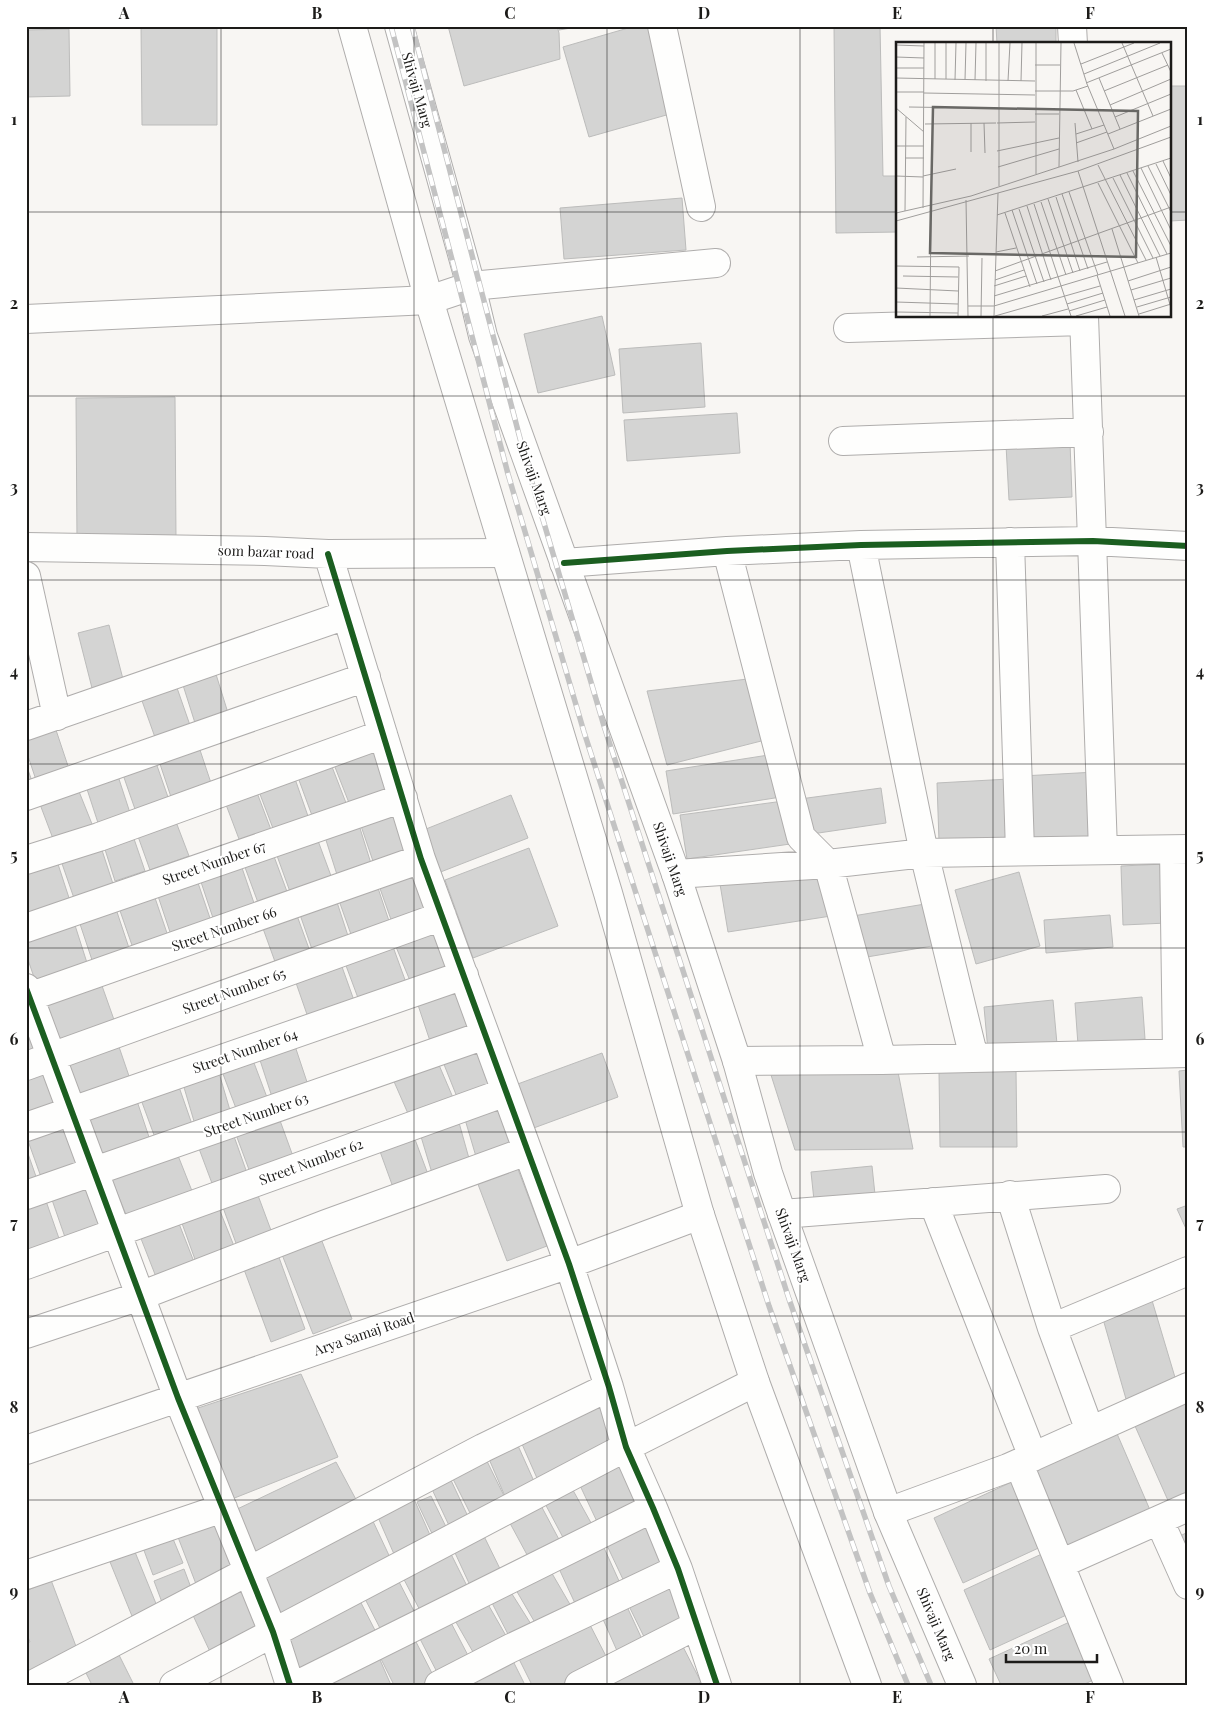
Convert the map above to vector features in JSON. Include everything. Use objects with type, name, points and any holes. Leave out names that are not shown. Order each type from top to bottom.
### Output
[{"type":"street","points":[[352,26],[429,300],[608,893],[700,1215],[755,1382],[867,1685]]},
{"type":"street","name":"Shivaji Marg","points":[[399,26],[483,336],[676,874],[736,1061],[768,1173],[782,1214],[888,1512],[962,1685]]},
{"type":"street","points":[[662,26],[701,207]]},
{"type":"street","points":[[1072,26],[1073,42]]},
{"type":"street","points":[[26,320],[429,300],[471,286],[716,263]]},
{"type":"street","points":[[848,328],[1084,318],[1103,850]]},
{"type":"street","points":[[843,441],[1089,432]]},
{"type":"street","points":[[564,563],[727,551],[861,545],[1010,542],[1093,535],[1188,546]]},
{"type":"street","points":[[1010,542],[1020,851]]},
{"type":"street","points":[[861,545],[924,853],[974,1058]]},
{"type":"street","name":"som bazar road","points":[[26,547],[265,551],[328,554],[505,553]]},
{"type":"street","points":[[727,551],[801,837],[828,864],[882,1060]]},
{"type":"street","points":[[328,554],[422,859],[569,1264],[609,1387],[626,1447],[654,1508],[678,1569],[697,1625],[712,1683]]},
{"type":"street","points":[[26,576],[57,716]]},
{"type":"street","points":[[26,726],[346,615]]},
{"type":"street","points":[[26,796],[366,678]]},
{"type":"street","points":[[26,860],[99,837],[383,734]]},
{"type":"street","name":"Street Number 67","points":[[26,928],[403,798]]},
{"type":"street","points":[[676,874],[828,864],[924,853],[1181,850],[1182,1053],[882,1060],[736,1061]]},
{"type":"street","name":"Street Number 66","points":[[27,994],[422,859]]},
{"type":"street","name":"Street Number 65","points":[[26,1066],[442,916]]},
{"type":"street","name":"Street Number 64","points":[[26,1127],[464,975]]},
{"type":"street","points":[[27,994],[178,1398],[273,1632],[290,1685]]},
{"type":"street","name":"Street Number 63","points":[[26,1195],[485,1035]]},
{"type":"street","name":"Street Number 62","points":[[26,1265],[506,1092]]},
{"type":"street","points":[[26,1334],[140,1296],[326,1224],[527,1150]]},
{"type":"street","points":[[782,1214],[1106,1189]]},
{"type":"street","points":[[1010,1195],[1052,1328],[1090,1431]]},
{"type":"street","points":[[933,1202],[1026,1460],[1060,1564],[1109,1685]]},
{"type":"street","name":"Arya Samaj Road","points":[[26,1450],[569,1264],[700,1215]]},
{"type":"street","points":[[1052,1328],[1188,1271]]},
{"type":"street","points":[[174,1685],[626,1447],[755,1382]]},
{"type":"street","points":[[32,1685],[484,1448],[609,1387]]},
{"type":"street","points":[[888,1512],[1026,1460],[1188,1387]]},
{"type":"street","points":[[1060,1564],[1188,1507]]},
{"type":"street","points":[[26,1575],[223,1508]]},
{"type":"street","points":[[297,1685],[654,1508]]},
{"type":"street","points":[[1159,1520],[1188,1585]]},
{"type":"street","points":[[439,1685],[511,1648],[678,1569]]},
{"type":"street","points":[[579,1685],[697,1625]]},
{"type":"building","points":[[141,26],[217,26],[217,125],[142,125]]},
{"type":"building","points":[[448,26],[557,26],[560,59],[464,86]]},
{"type":"building","points":[[559,26],[583,26],[559,30]]},
{"type":"building","points":[[635,26],[652,26],[677,112],[589,137],[563,47]]},
{"type":"building","points":[[834,26],[880,26],[883,176],[896,176],[896,232],[836,233]]},
{"type":"building","points":[[996,26],[1056,26],[1056,42],[997,42]]},
{"type":"building","points":[[69,29],[70,96],[26,97],[26,30]]},
{"type":"building","points":[[1172,86],[1187,86],[1188,220],[1172,221]]},
{"type":"building","points":[[682,198],[686,250],[564,259],[560,208]]},
{"type":"building","points":[[602,316],[615,375],[538,393],[524,334]]},
{"type":"building","points":[[701,343],[705,407],[623,413],[619,349]]},
{"type":"building","points":[[175,397],[176,540],[77,541],[76,398]]},
{"type":"building","points":[[737,413],[740,453],[627,461],[624,420]]},
{"type":"building","points":[[1070,442],[1072,497],[1009,500],[1006,445]]},
{"type":"building","points":[[109,625],[124,683],[93,692],[78,633]]},
{"type":"building","points":[[215,671],[228,713],[195,723],[182,682]]},
{"type":"building","points":[[756,678],[773,738],[667,765],[647,691]]},
{"type":"building","points":[[176,685],[192,731],[157,743],[141,698]]},
{"type":"building","points":[[56,730],[69,769],[36,780],[26,750],[26,740]]},
{"type":"building","points":[[198,744],[214,792],[174,806],[158,758]]},
{"type":"building","points":[[376,745],[394,792],[351,808],[333,762]]},
{"type":"building","points":[[775,754],[781,797],[673,814],[666,771]]},
{"type":"building","points":[[154,757],[169,800],[136,812],[121,769]]},
{"type":"building","points":[[329,759],[348,808],[314,821],[296,772]]},
{"type":"building","points":[[26,764],[34,787],[26,789]]},
{"type":"building","points":[[1096,772],[1099,842],[1026,846],[1022,776]]},
{"type":"building","points":[[117,773],[132,819],[100,829],[85,783]]},
{"type":"building","points":[[294,776],[309,819],[274,831],[258,789]]},
{"type":"building","points":[[1009,779],[1012,837],[939,841],[937,783]]},
{"type":"building","points":[[76,784],[94,829],[55,844],[38,799]]},
{"type":"building","points":[[881,788],[886,823],[805,835],[800,799]]},
{"type":"building","points":[[256,790],[273,835],[242,847],[225,802]]},
{"type":"building","points":[[511,795],[528,838],[438,873],[421,831]]},
{"type":"building","points":[[791,800],[797,843],[687,859],[680,815]]},
{"type":"building","points":[[401,808],[418,855],[376,870],[360,823]]},
{"type":"building","points":[[173,814],[189,856],[150,870],[135,828]]},
{"type":"building","points":[[359,825],[373,870],[339,881],[325,837]]},
{"type":"building","points":[[131,830],[145,871],[115,881],[102,840]]},
{"type":"building","points":[[317,838],[334,884],[293,900],[276,853]]},
{"type":"building","points":[[99,841],[115,890],[76,904],[59,855]]},
{"type":"building","points":[[529,848],[558,926],[473,958],[445,880]]},
{"type":"building","points":[[272,851],[289,897],[260,908],[243,862]]},
{"type":"building","points":[[56,858],[71,904],[26,919],[26,869]]},
{"type":"building","points":[[240,862],[255,906],[214,921],[199,876]]},
{"type":"building","points":[[1165,864],[1167,923],[1123,925],[1121,866]]},
{"type":"building","points":[[413,867],[431,914],[394,928],[377,880]]},
{"type":"building","points":[[824,868],[831,916],[728,932],[720,884]]},
{"type":"building","points":[[1019,872],[1040,946],[976,964],[955,890]]},
{"type":"building","points":[[196,877],[212,924],[172,938],[156,890]]},
{"type":"building","points":[[376,882],[391,927],[353,940],[337,895]]},
{"type":"building","points":[[153,892],[169,939],[134,951],[118,905]]},
{"type":"building","points":[[334,893],[350,942],[314,955],[297,906]]},
{"type":"building","points":[[114,903],[130,951],[93,963],[77,915]]},
{"type":"building","points":[[925,904],[932,946],[861,958],[853,916]]},
{"type":"building","points":[[295,910],[312,957],[278,970],[261,923]]},
{"type":"building","points":[[1110,915],[1113,947],[1046,953],[1044,920]]},
{"type":"building","points":[[73,919],[88,966],[36,983],[26,954],[26,934]]},
{"type":"building","points":[[435,926],[454,971],[413,988],[394,942]]},
{"type":"building","points":[[392,944],[408,988],[361,1006],[345,963]]},
{"type":"building","points":[[341,964],[356,1006],[310,1023],[295,980]]},
{"type":"building","points":[[101,983],[118,1031],[57,1051],[41,1003]]},
{"type":"building","points":[[462,987],[478,1034],[433,1050],[417,1002]]},
{"type":"building","points":[[1142,997],[1145,1039],[1078,1045],[1075,1003]]},
{"type":"building","points":[[1053,1000],[1057,1044],[988,1051],[984,1007]]},
{"type":"building","points":[[26,1019],[39,1052],[26,1057]]},
{"type":"building","points":[[293,1040],[310,1091],[274,1103],[257,1051]]},
{"type":"building","points":[[117,1041],[130,1079],[73,1098],[60,1060]]},
{"type":"building","points":[[474,1044],[492,1089],[459,1102],[441,1057]]},
{"type":"building","points":[[602,1053],[618,1097],[531,1129],[515,1085]]},
{"type":"building","points":[[251,1055],[268,1100],[237,1111],[220,1066]]},
{"type":"building","points":[[436,1058],[457,1107],[413,1125],[392,1077]]},
{"type":"building","points":[[45,1065],[61,1109],[26,1121],[26,1072]]},
{"type":"building","points":[[1016,1070],[1017,1147],[940,1147],[939,1071]]},
{"type":"building","points":[[1188,1070],[1188,1147],[1183,1147],[1179,1071]]},
{"type":"building","points":[[898,1072],[913,1149],[795,1150],[771,1075]]},
{"type":"building","points":[[219,1073],[232,1117],[196,1128],[183,1084]]},
{"type":"building","points":[[178,1084],[194,1130],[157,1143],[140,1097]]},
{"type":"building","points":[[135,1095],[151,1143],[101,1161],[84,1113]]},
{"type":"building","points":[[500,1105],[514,1149],[477,1160],[464,1116]]},
{"type":"building","points":[[278,1115],[294,1159],[251,1175],[235,1132]]},
{"type":"building","points":[[458,1119],[470,1162],[432,1173],[419,1130]]},
{"type":"building","points":[[67,1124],[81,1163],[41,1177],[27,1138]]},
{"type":"building","points":[[230,1125],[247,1173],[213,1186],[195,1138]]},
{"type":"building","points":[[413,1134],[429,1177],[394,1190],[378,1146]]},
{"type":"building","points":[[26,1148],[39,1185],[26,1189]]},
{"type":"building","points":[[177,1153],[194,1196],[129,1222],[112,1180]]},
{"type":"building","points":[[516,1164],[547,1246],[507,1261],[476,1179]]},
{"type":"building","points":[[872,1166],[876,1204],[815,1210],[811,1172]]},
{"type":"building","points":[[86,1181],[103,1230],[67,1243],[50,1194]]},
{"type":"building","points":[[256,1190],[272,1233],[237,1246],[221,1202]]},
{"type":"building","points":[[46,1201],[63,1250],[26,1263],[26,1208]]},
{"type":"building","points":[[216,1201],[236,1251],[197,1265],[179,1215]]},
{"type":"building","points":[[1188,1205],[1188,1233],[1177,1209]]},
{"type":"building","points":[[176,1216],[196,1267],[158,1282],[138,1231]]},
{"type":"building","points":[[320,1236],[352,1319],[313,1334],[281,1252]]},
{"type":"building","points":[[277,1252],[305,1329],[271,1342],[242,1264]]},
{"type":"building","points":[[1151,1297],[1177,1384],[1126,1399],[1101,1312]]},
{"type":"building","points":[[301,1374],[338,1457],[227,1501],[189,1411]]},
{"type":"building","points":[[598,1399],[620,1449],[540,1485],[518,1435]]},
{"type":"building","points":[[1188,1401],[1188,1497],[1170,1505],[1135,1426]]},
{"type":"building","points":[[1115,1429],[1150,1510],[1068,1546],[1033,1465]]},
{"type":"building","points":[[515,1439],[537,1488],[507,1501],[486,1452]]},
{"type":"building","points":[[483,1453],[509,1506],[475,1523],[449,1471]]},
{"type":"building","points":[[621,1456],[645,1506],[600,1528],[576,1477]]},
{"type":"building","points":[[336,1462],[360,1507],[253,1560],[231,1512]]},
{"type":"building","points":[[449,1476],[472,1525],[453,1534],[430,1485]]},
{"type":"building","points":[[1016,1480],[1045,1545],[963,1583],[934,1518]]},
{"type":"building","points":[[569,1483],[595,1530],[567,1545],[542,1498]]},
{"type":"building","points":[[431,1496],[450,1535],[436,1542],[417,1502]]},
{"type":"building","points":[[537,1498],[563,1547],[532,1564],[505,1514]]},
{"type":"building","points":[[414,1499],[434,1544],[397,1561],[377,1515]]},
{"type":"building","points":[[647,1516],[672,1568],[628,1590],[603,1537]]},
{"type":"building","points":[[215,1517],[235,1569],[196,1584],[176,1532]]},
{"type":"building","points":[[371,1517],[394,1566],[281,1619],[258,1570]]},
{"type":"building","points":[[480,1528],[505,1579],[474,1594],[450,1542]]},
{"type":"building","points":[[1188,1532],[1188,1554],[1180,1536]]},
{"type":"building","points":[[171,1534],[183,1563],[153,1575],[142,1545]]},
{"type":"building","points":[[600,1539],[624,1592],[579,1612],[555,1560]]},
{"type":"building","points":[[446,1544],[472,1596],[425,1620],[398,1568]]},
{"type":"building","points":[[135,1552],[159,1611],[134,1621],[110,1562]]},
{"type":"building","points":[[1046,1552],[1073,1612],[990,1650],[964,1590]]},
{"type":"building","points":[[184,1569],[193,1593],[163,1605],[154,1581]]},
{"type":"building","points":[[393,1570],[419,1621],[385,1638],[359,1587]]},
{"type":"building","points":[[550,1570],[575,1613],[541,1633],[516,1590]]},
{"type":"building","points":[[668,1578],[691,1625],[649,1647],[626,1600]]},
{"type":"building","points":[[51,1580],[77,1649],[26,1675],[26,1643],[30,1642],[26,1632],[26,1591]]},
{"type":"building","points":[[241,1585],[263,1632],[212,1656],[190,1609]]},
{"type":"building","points":[[512,1594],[536,1632],[512,1642],[492,1603]]},
{"type":"building","points":[[357,1595],[380,1640],[302,1680],[280,1635]]},
{"type":"building","points":[[623,1598],[647,1650],[622,1662],[598,1608]]},
{"type":"building","points":[[485,1599],[509,1641],[477,1659],[453,1617]]},
{"type":"building","points":[[447,1615],[473,1665],[442,1682],[416,1631]]},
{"type":"building","points":[[587,1619],[611,1666],[574,1685],[532,1685],[517,1655]]},
{"type":"building","points":[[1076,1619],[1101,1676],[1083,1685],[1001,1685],[989,1659]]},
{"type":"building","points":[[412,1634],[438,1685],[394,1685],[377,1651]]},
{"type":"building","points":[[678,1637],[701,1682],[696,1685],[613,1685],[607,1673]]},
{"type":"building","points":[[117,1651],[134,1685],[92,1685],[84,1669]]},
{"type":"building","points":[[377,1653],[391,1685],[304,1685]]},
{"type":"building","points":[[509,1653],[525,1685],[478,1685],[472,1672]]},
{"type":"railway","points":[[391,26],[508,474],[584,732],[769,1306],[870,1593],[908,1685]]},
{"type":"railway","points":[[412,26],[528,469],[604,726],[789,1299],[889,1586],[931,1685]]},
{"type":"cycle path","points":[[564,563],[727,551],[861,545],[1093,541],[1188,546]]},
{"type":"cycle path","points":[[328,554],[421,859],[569,1264],[609,1387],[626,1447],[678,1569],[717,1685]]},
{"type":"cycle path","points":[[26,988],[178,1398],[273,1632],[290,1685]]}]
